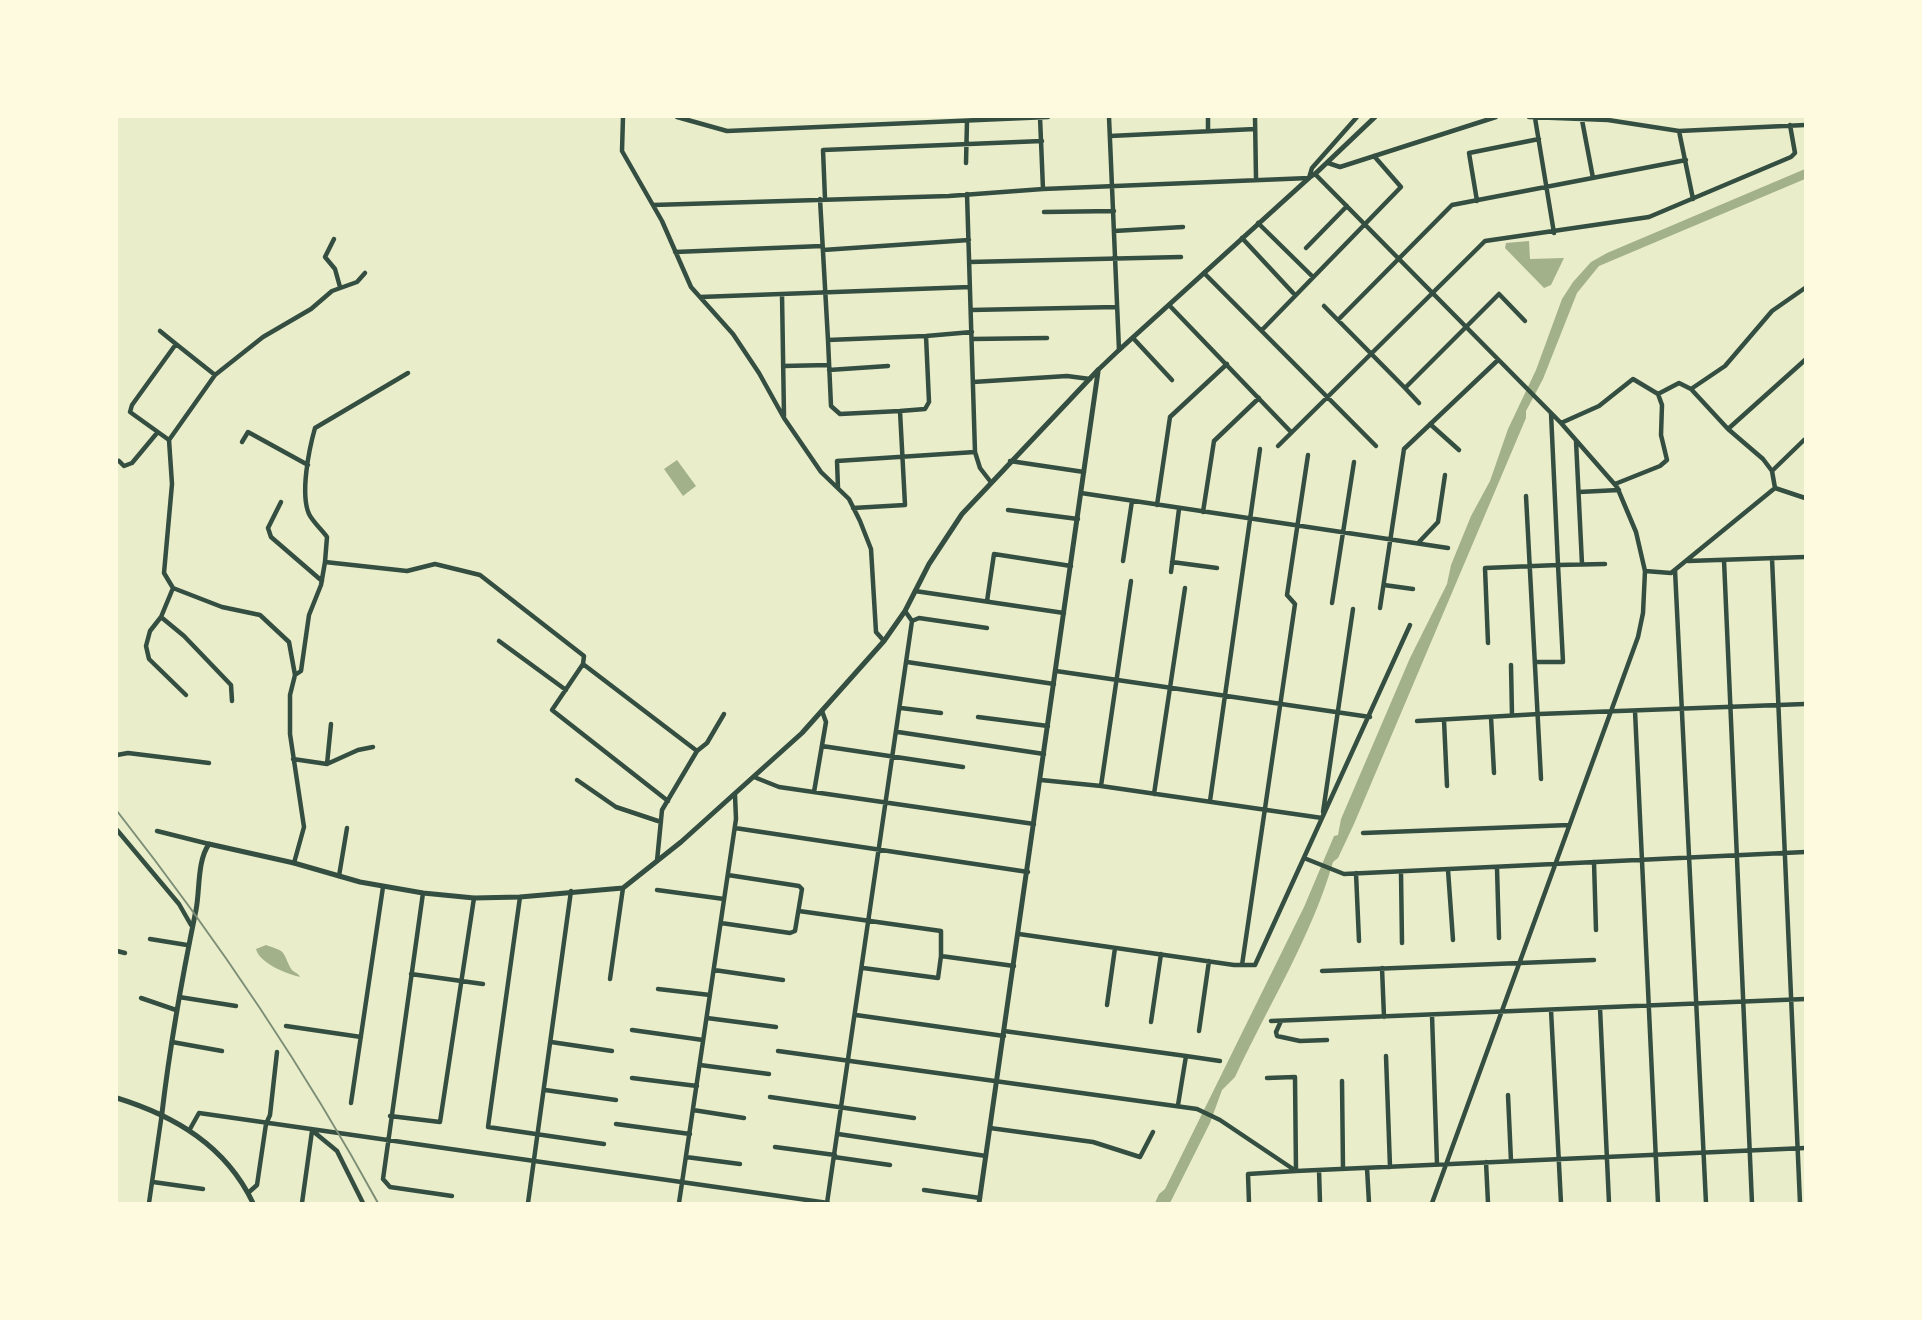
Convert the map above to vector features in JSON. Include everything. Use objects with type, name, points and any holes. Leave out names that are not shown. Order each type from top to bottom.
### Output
[{"type":"street","points":[[623,117],[622,151],[653,204],[691,287],[733,334],[759,373],[784,418],[821,472],[854,508],[871,549],[876,632],[884,641]]},
{"type":"street","points":[[677,117],[728,130],[1048,117]]},
{"type":"street","points":[[1040,117],[1043,189]]},
{"type":"street","points":[[1109,117],[1119,350]]},
{"type":"street","points":[[1208,117],[1208,131]]},
{"type":"street","points":[[1255,117],[1256,178]]},
{"type":"street","points":[[1309,178],[1312,168],[1356,117]]},
{"type":"street","points":[[157,831],[294,862],[383,887],[423,893],[474,898],[520,897],[571,891],[614,891],[622,888],[735,795],[802,733],[884,641],[905,611],[962,514],[990,481],[1098,370],[1258,223],[1328,163],[1375,117]]},
{"type":"street","points":[[1328,163],[1340,167],[1496,117]]},
{"type":"street","points":[[1529,117],[1608,120],[1679,131],[1805,125]]},
{"type":"street","points":[[1535,118],[1554,233]]},
{"type":"street","points":[[1582,120],[1593,178]]},
{"type":"street","points":[[966,163],[967,121]]},
{"type":"street","points":[[1278,446],[1326,395],[1485,241],[1554,233],[1649,217],[1791,158],[1795,153],[1790,125]]},
{"type":"street","points":[[1110,136],[1255,129]]},
{"type":"street","points":[[1679,131],[1693,199]]},
{"type":"street","points":[[1477,201],[1469,153],[1539,139]]},
{"type":"street","points":[[926,336],[929,402],[925,409],[840,414],[831,406],[822,248],[823,150],[1042,141]]},
{"type":"street","points":[[1262,330],[1401,187],[1374,156]]},
{"type":"street","points":[[1338,320],[1452,205],[1686,160]]},
{"type":"street","points":[[1315,174],[1400,258],[1431,294],[1561,423],[1615,484],[1636,532],[1645,571],[1643,613],[1638,637],[1521,964],[1432,1203]]},
{"type":"street","points":[[653,204],[967,194],[1256,178],[1309,178]]},
{"type":"street","points":[[967,194],[975,452],[980,468],[990,481]]},
{"type":"street","points":[[1306,248],[1347,206]]},
{"type":"street","points":[[1044,212],[1114,211]]},
{"type":"street","points":[[1258,223],[1313,277]]},
{"type":"street","points":[[1114,231],[1183,227]]},
{"type":"street","points":[[1242,238],[1295,295]]},
{"type":"street","points":[[334,239],[325,257],[335,269],[340,287]]},
{"type":"street","points":[[675,252],[822,248],[969,240]]},
{"type":"street","points":[[969,262],[1181,257]]},
{"type":"street","points":[[294,862],[304,827],[290,734],[290,695],[295,675],[289,642],[272,623],[260,615],[222,607],[172,588],[164,573],[172,484],[169,440],[214,375],[263,337],[311,309],[340,287],[350,285],[365,273]]},
{"type":"street","points":[[1204,273],[1376,446]]},
{"type":"street","points":[[700,297],[970,287]]},
{"type":"street","points":[[1690,389],[1725,366],[1772,310],[1805,288]]},
{"type":"street","points":[[782,294],[784,418]]},
{"type":"street","points":[[1405,388],[1499,294],[1525,321]]},
{"type":"street","points":[[1168,305],[1291,432]]},
{"type":"street","points":[[1324,306],[1419,402]]},
{"type":"street","points":[[971,310],[1117,307]]},
{"type":"street","points":[[160,331],[214,375]]},
{"type":"street","points":[[828,340],[972,333]]},
{"type":"street","points":[[972,339],[1047,338]]},
{"type":"street","points":[[1133,338],[1172,380]]},
{"type":"street","points":[[169,440],[130,412],[176,344]]},
{"type":"street","points":[[1380,608],[1404,449],[1498,360]]},
{"type":"street","points":[[1728,429],[1805,360]]},
{"type":"street","points":[[1157,505],[1170,417],[1227,364]]},
{"type":"street","points":[[783,366],[829,368],[888,366]]},
{"type":"street","points":[[924,1190],[980,1201],[1098,370]]},
{"type":"street","points":[[295,675],[301,671],[309,615],[322,581],[325,562],[327,537],[309,515],[306,500],[308,465],[315,428],[408,373]]},
{"type":"street","points":[[973,382],[1066,376],[1090,379]]},
{"type":"street","points":[[1561,423],[1599,406],[1633,379],[1658,394],[1662,405],[1661,435],[1668,453],[1667,460],[1660,466],[1615,484]]},
{"type":"street","points":[[1658,394],[1679,383],[1690,389],[1728,429],[1763,459],[1772,471],[1775,488]]},
{"type":"street","points":[[1203,512],[1214,441],[1259,398]]},
{"type":"street","points":[[854,508],[905,505],[900,411]]},
{"type":"street","points":[[1536,662],[1563,662],[1551,413]]},
{"type":"street","points":[[1430,424],[1459,450]]},
{"type":"street","points":[[242,442],[248,432],[308,465]]},
{"type":"street","points":[[119,461],[124,466],[132,463],[157,433]]},
{"type":"street","points":[[1576,440],[1582,564]]},
{"type":"street","points":[[1772,471],[1804,440]]},
{"type":"street","points":[[1210,801],[1260,449]]},
{"type":"street","points":[[838,488],[837,461],[975,452]]},
{"type":"street","points":[[1242,965],[1295,604],[1287,595],[1308,455]]},
{"type":"street","points":[[1010,461],[1084,472]]},
{"type":"street","points":[[1332,603],[1354,462]]},
{"type":"street","points":[[1419,542],[1438,522],[1445,475]]},
{"type":"street","points":[[1775,488],[1805,498]]},
{"type":"street","points":[[1645,571],[1671,573],[1775,488]]},
{"type":"street","points":[[1579,492],[1618,490]]},
{"type":"street","points":[[1081,493],[1249,520],[1391,538],[1448,548]]},
{"type":"street","points":[[1526,496],[1532,566],[1541,779]]},
{"type":"street","points":[[1123,561],[1132,501]]},
{"type":"street","points":[[281,502],[268,528],[271,537],[322,581]]},
{"type":"street","points":[[1171,572],[1179,509]]},
{"type":"street","points":[[1008,510],[1078,519]]},
{"type":"street","points":[[987,601],[994,554],[1071,566]]},
{"type":"street","points":[[1686,562],[1805,557]]},
{"type":"street","points":[[1772,558],[1800,1203]]},
{"type":"street","points":[[1724,560],[1752,1203]]},
{"type":"street","points":[[325,562],[407,572],[435,564],[480,575],[584,656],[583,664],[552,710],[668,801]]},
{"type":"street","points":[[1172,562],[1217,568]]},
{"type":"street","points":[[1488,643],[1485,568],[1605,564]]},
{"type":"street","points":[[1675,570],[1706,1203]]},
{"type":"street","points":[[1101,786],[1131,581]]},
{"type":"street","points":[[1384,585],[1413,589]]},
{"type":"street","points":[[172,588],[161,618],[150,631],[146,642],[149,659],[186,695]]},
{"type":"street","points":[[1154,794],[1185,588]]},
{"type":"street","points":[[915,591],[1064,613]]},
{"type":"street","points":[[1322,818],[1353,609]]},
{"type":"street","points":[[190,1130],[199,1113],[312,1131],[828,1203],[898,732],[912,621],[905,611]]},
{"type":"street","points":[[161,618],[184,636],[231,685],[232,701]]},
{"type":"street","points":[[912,621],[919,618],[987,628]]},
{"type":"street","points":[[1019,934],[1209,961],[1242,965],[1255,964],[1370,717],[1410,625]]},
{"type":"street","points":[[500,641],[566,690]]},
{"type":"street","points":[[907,662],[1054,684]]},
{"type":"street","points":[[583,664],[697,751]]},
{"type":"street","points":[[1511,665],[1512,716]]},
{"type":"street","points":[[1056,671],[1370,717]]},
{"type":"street","points":[[1418,721],[1805,704]]},
{"type":"street","points":[[901,708],[941,713]]},
{"type":"street","points":[[814,792],[826,722],[822,711]]},
{"type":"street","points":[[1635,711],[1640,860],[1658,1203]]},
{"type":"street","points":[[657,861],[662,810],[697,751],[707,743],[724,714]]},
{"type":"street","points":[[978,717],[1048,726]]},
{"type":"street","points":[[1491,717],[1494,773]]},
{"type":"street","points":[[1444,720],[1447,786]]},
{"type":"street","points":[[327,764],[331,724]]},
{"type":"street","points":[[898,732],[1044,754]]},
{"type":"street","points":[[822,746],[963,767]]},
{"type":"street","points":[[293,759],[327,764],[358,750],[373,747]]},
{"type":"street","points":[[117,755],[128,753],[209,763]]},
{"type":"street","points":[[754,777],[780,787],[1034,824]]},
{"type":"street","points":[[577,780],[616,807],[661,822]]},
{"type":"street","points":[[1041,780],[1101,786],[1322,818]]},
{"type":"street","points":[[679,1203],[735,828],[735,795]]},
{"type":"street","points":[[1363,833],[1569,825]]},
{"type":"street","points":[[339,876],[347,828]]},
{"type":"street","points":[[735,828],[1028,872]]},
{"type":"street","points":[[117,830],[179,904],[191,925]]},
{"type":"street","points":[[149,1203],[176,1010],[203,856],[209,844]]},
{"type":"street","points":[[1304,858],[1337,873],[1356,873],[1805,852]]},
{"type":"street","points":[[1594,862],[1596,930]]},
{"type":"street","points":[[1497,867],[1499,938]]},
{"type":"street","points":[[1448,870],[1453,940]]},
{"type":"street","points":[[1401,872],[1402,943]]},
{"type":"street","points":[[1356,873],[1359,941]]},
{"type":"street","points":[[721,923],[790,933],[795,931],[799,911],[802,889],[799,886],[728,875]]},
{"type":"street","points":[[351,1103],[383,887]]},
{"type":"street","points":[[610,979],[622,888]]},
{"type":"street","points":[[657,890],[724,899]]},
{"type":"street","points":[[528,1203],[571,891]]},
{"type":"street","points":[[423,893],[382,1179],[386,1185],[453,1196]]},
{"type":"street","points":[[520,897],[488,1127],[604,1144]]},
{"type":"street","points":[[390,1116],[440,1122],[474,898]]},
{"type":"street","points":[[799,911],[941,931],[938,978],[862,968]]},
{"type":"street","points":[[150,939],[187,945]]},
{"type":"street","points":[[1107,1005],[1115,948]]},
{"type":"street","points":[[117,951],[125,953]]},
{"type":"street","points":[[1152,1022],[1161,954]]},
{"type":"street","points":[[941,956],[1014,966]]},
{"type":"street","points":[[1322,971],[1594,960]]},
{"type":"street","points":[[1199,1031],[1209,961]]},
{"type":"street","points":[[1382,968],[1384,1017]]},
{"type":"street","points":[[714,970],[783,980]]},
{"type":"street","points":[[411,974],[483,984]]},
{"type":"street","points":[[658,989],[710,995]]},
{"type":"street","points":[[141,998],[176,1010]]},
{"type":"street","points":[[179,998],[236,1006]]},
{"type":"street","points":[[1271,1021],[1805,999]]},
{"type":"street","points":[[1600,1008],[1609,1203]]},
{"type":"street","points":[[1551,1010],[1561,1203]]},
{"type":"street","points":[[856,1015],[1220,1061]]},
{"type":"street","points":[[1432,1015],[1437,1164]]},
{"type":"street","points":[[707,1018],[776,1027]]},
{"type":"street","points":[[1281,1021],[1276,1032],[1277,1036],[1300,1041],[1327,1040]]},
{"type":"street","points":[[286,1026],[361,1037]]},
{"type":"street","points":[[632,1030],[703,1040]]},
{"type":"street","points":[[172,1042],[222,1051]]},
{"type":"street","points":[[551,1042],[612,1051]]},
{"type":"street","points":[[778,1052],[1197,1109],[1220,1120],[1296,1171]]},
{"type":"street","points":[[248,1193],[257,1185],[266,1124],[270,1116],[277,1053]]},
{"type":"street","points":[[1178,1105],[1186,1056]]},
{"type":"street","points":[[1386,1056],[1390,1167]]},
{"type":"street","points":[[700,1065],[769,1074]]},
{"type":"street","points":[[1267,1078],[1295,1077],[1296,1171]]},
{"type":"street","points":[[632,1078],[697,1086]]},
{"type":"street","points":[[1342,1081],[1343,1169]]},
{"type":"street","points":[[544,1089],[616,1100]]},
{"type":"street","points":[[1508,1095],[1512,1161]]},
{"type":"street","points":[[770,1097],[914,1118]]},
{"type":"street","points":[[117,1098],[162,1113],[190,1130],[223,1159],[253,1203]]},
{"type":"street","points":[[693,1110],[744,1118]]},
{"type":"street","points":[[616,1124],[690,1134]]},
{"type":"street","points":[[990,1128],[1093,1142],[1140,1157],[1153,1132]]},
{"type":"street","points":[[302,1203],[312,1131]]},
{"type":"street","points":[[312,1131],[336,1151],[363,1203]]},
{"type":"street","points":[[838,1134],[986,1156]]},
{"type":"street","points":[[775,1147],[890,1165]]},
{"type":"street","points":[[1249,1203],[1248,1174],[1805,1148]]},
{"type":"street","points":[[686,1157],[740,1164]]},
{"type":"street","points":[[1486,1162],[1488,1203]]},
{"type":"street","points":[[1367,1168],[1368,1203]]},
{"type":"street","points":[[1319,1170],[1320,1203]]},
{"type":"street","points":[[153,1182],[203,1189]]},
{"type":"shaded area","points":[[1805,169],[1805,179],[1599,266],[1577,293],[1543,379],[1526,411],[1526,418],[1354,824],[1338,858],[1333,862],[1301,944],[1235,1077],[1222,1090],[1210,1123],[1170,1203],[1155,1203],[1159,1194],[1165,1189],[1304,907],[1334,836],[1338,835],[1341,819],[1410,658],[1447,584],[1451,565],[1471,516],[1490,481],[1508,429],[1536,370],[1562,299],[1573,282],[1591,262],[1607,253]]},
{"type":"shaded area","points":[[1529,241],[1530,259],[1564,258],[1551,285],[1544,288],[1505,248],[1506,243]]},
{"type":"shaded area","points":[[677,460],[696,486],[683,496],[664,469]]},
{"type":"shaded area","points":[[266,945],[282,952],[291,969],[300,977],[281,971],[262,959],[256,949]]},
{"type":"railway","points":[[117,811],[223,953],[256,1002],[319,1101],[378,1203]]}]
